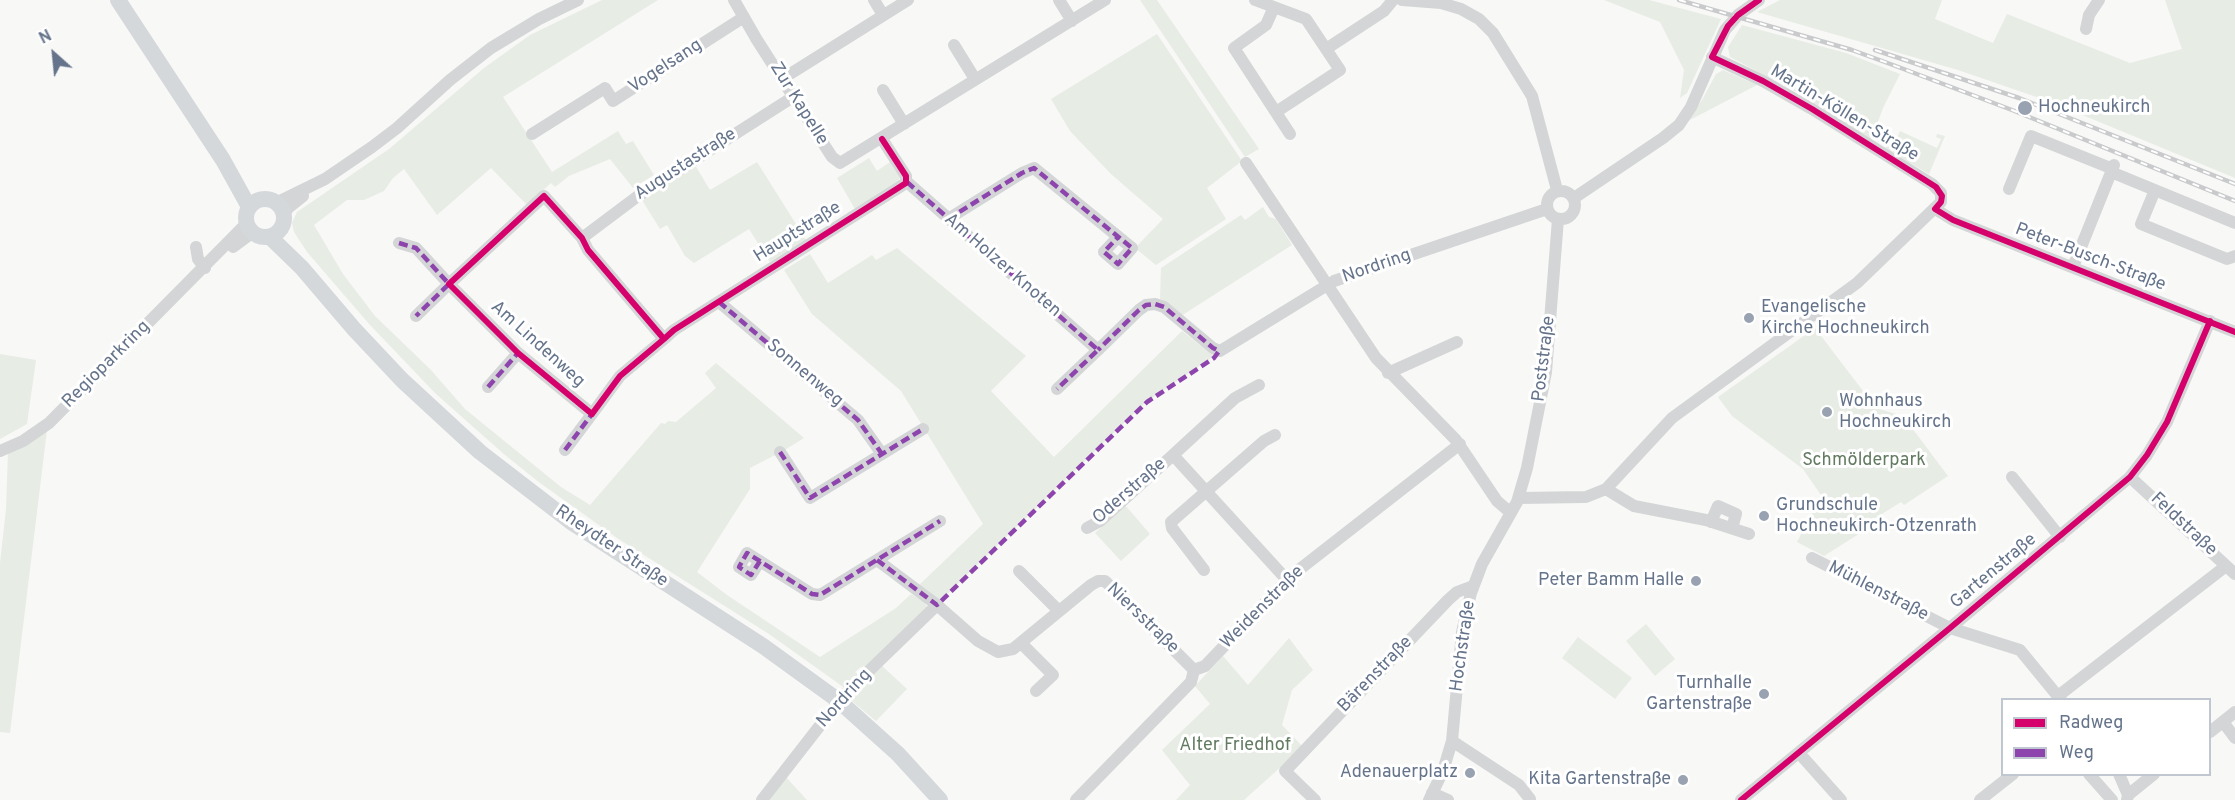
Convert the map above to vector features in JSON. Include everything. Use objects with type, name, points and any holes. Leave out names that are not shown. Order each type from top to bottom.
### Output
[{"type":"main road","points":[[118,0],[254,204]]},
{"type":"main road","points":[[268,199],[277,221],[260,237],[249,228],[245,218],[254,204],[268,199]]},
{"type":"main road","name":"Rheydter Straße","points":[[277,221],[302,268],[354,329],[402,380],[496,465],[571,522],[763,646],[839,701],[898,754],[940,800]]},
{"type":"street","points":[[277,221],[291,206],[325,178],[387,136],[450,80],[491,48],[526,26],[578,0]]},
{"type":"street","name":"Zur Kapelle","points":[[735,0],[793,97],[838,163],[882,139]]},
{"type":"street","points":[[874,0],[884,15]]},
{"type":"street","points":[[782,79],[908,0]]},
{"type":"street","points":[[1059,0],[1072,21]]},
{"type":"street","points":[[907,182],[906,176],[882,139],[1105,0]]},
{"type":"street","points":[[1255,0],[1306,19],[1340,70],[1276,112]]},
{"type":"street","points":[[1326,49],[1384,11],[1393,0]]},
{"type":"street","points":[[1402,0],[1458,7],[1474,15],[1490,30],[1532,96],[1557,190]]},
{"type":"street","points":[[2086,29],[2089,15],[2099,0]]},
{"type":"street","points":[[1574,198],[1679,125],[1694,102],[1712,57],[1730,23],[1753,4]]},
{"type":"street","points":[[1274,7],[1266,25],[1234,48],[1290,134]]},
{"type":"street","name":"Vogelsang","points":[[532,134],[605,88],[613,100],[744,17]]},
{"type":"street","points":[[954,45],[975,79]]},
{"type":"street","name":"Martin-Köllen-Straße","points":[[1712,57],[1792,98],[1936,187],[1942,196],[1941,202],[1935,209]]},
{"type":"street","points":[[883,90],[904,124]]},
{"type":"street","name":"Augustastraße","points":[[582,238],[648,189],[793,97]]},
{"type":"street","points":[[2009,189],[2031,136],[2113,168],[2154,190],[2235,223]]},
{"type":"street","points":[[1246,163],[1372,354],[1460,444],[1497,501],[1511,513]]},
{"type":"street","points":[[948,219],[1022,173],[1034,168],[1118,237]]},
{"type":"street","points":[[2073,267],[2113,168]]},
{"type":"street","name":"Am Holzer Knoten","points":[[907,182],[1098,350]]},
{"type":"street","name":"Hauptstraße","points":[[664,339],[674,330],[907,182]]},
{"type":"street","points":[[1557,190],[1565,191],[1574,198],[1574,212],[1567,218],[1558,219],[1547,209],[1548,198],[1557,190]]},
{"type":"street","points":[[2154,190],[2141,224],[2227,259],[2235,256]]},
{"type":"street","points":[[416,316],[544,195],[664,339]]},
{"type":"street","name":"Nordring","points":[[1098,350],[1139,310],[1149,304],[1155,304],[1164,307],[1219,351],[1326,285],[1547,209]]},
{"type":"street","points":[[1519,498],[1583,497],[1595,495],[1606,489],[1672,418],[1857,284],[1935,209]]},
{"type":"street","name":"Peter-Busch-Straße","points":[[1935,209],[1953,220],[2235,332]]},
{"type":"street","name":"Poststraße","points":[[1519,498],[1544,385],[1558,219]]},
{"type":"street","name":"Regioparkring","points":[[0,451],[23,441],[49,423],[205,268],[249,228]]},
{"type":"street","name":"Am Lindenweg","points":[[399,243],[416,248],[518,353],[592,414]]},
{"type":"street","points":[[196,247],[198,259],[205,268]]},
{"type":"street","name":"Sonnenweg","points":[[719,302],[858,420],[882,454]]},
{"type":"street","name":"Gartenstraße","points":[[1741,800],[2130,477],[2147,455],[2171,414],[2210,321]]},
{"type":"street","name":"Am Lindenweg","points":[[566,450],[620,376],[664,339]]},
{"type":"street","points":[[1388,372],[1457,342]]},
{"type":"street","points":[[1057,389],[1098,350]]},
{"type":"street","name":"Am Lindenweg","points":[[488,387],[518,353]]},
{"type":"street","name":"Oderstraße","points":[[1087,528],[1100,521],[1235,398],[1258,385]]},
{"type":"street","points":[[780,452],[810,498],[923,429]]},
{"type":"street","points":[[1204,570],[1170,524],[1264,441],[1275,435]]},
{"type":"street","name":"Weidenstraße","points":[[1076,800],[1090,794],[1191,682],[1194,670],[1205,666],[1287,580],[1460,444]]},
{"type":"street","name":"Oderstraße","points":[[1173,455],[1287,580]]},
{"type":"street","name":"Gartenstraße","points":[[2012,477],[2060,537]]},
{"type":"street","name":"Feldstraße","points":[[2130,477],[2231,570]]},
{"type":"street","points":[[1606,489],[1634,506],[1711,522],[1749,534]]},
{"type":"street","name":"Hochstraße","points":[[1431,797],[1443,771],[1452,741],[1462,632],[1473,586],[1485,558],[1519,498]]},
{"type":"street","points":[[760,561],[812,594],[818,595],[940,521]]},
{"type":"street","name":"Mühlenstraße","points":[[1812,558],[1950,628],[2020,650],[2060,698]]},
{"type":"street","name":"Niersstraße","points":[[877,560],[937,605],[991,650],[998,652],[1008,651],[1021,643],[1096,582],[1107,582],[1194,670]]},
{"type":"street","points":[[2060,698],[2231,570]]},
{"type":"street","points":[[1019,571],[1059,611]]},
{"type":"street","name":"Bärenstraße","points":[[1315,800],[1285,771],[1448,600],[1458,592],[1473,586]]},
{"type":"street","name":"Nordring","points":[[762,800],[839,701],[937,605]]},
{"type":"street","points":[[1021,643],[1053,675],[1036,691]]},
{"type":"street","points":[[2211,731],[2235,712]]},
{"type":"street","points":[[2223,722],[2235,738]]},
{"type":"street","points":[[1452,741],[1519,785],[1530,800],[1540,800]]},
{"type":"street","points":[[1799,753],[1841,800]]},
{"type":"street","points":[[1980,800],[2010,776]]},
{"type":"street","points":[[2090,776],[2112,800]]},
{"type":"street","points":[[2120,776],[2127,797],[2152,776]]},
{"type":"street","points":[[1431,797],[1448,800]]},
{"type":"green space","points":[[602,0],[658,0],[503,97],[552,172],[618,131],[626,144],[633,141],[654,175],[633,188],[610,159],[569,176],[555,187],[551,183],[527,205],[491,168],[437,215],[404,169],[393,178],[384,191],[364,200],[347,200],[314,225],[343,274],[375,316],[430,369],[465,409],[561,487],[590,505],[661,423],[676,422],[716,388],[705,373],[716,363],[804,438],[750,468],[750,489],[697,572],[727,595],[820,657],[896,608],[911,594],[924,602],[927,607],[864,671],[861,667],[855,672],[859,676],[846,689],[769,634],[617,538],[505,455],[436,394],[370,325],[307,252],[294,232],[292,223],[297,212],[389,149],[484,68],[530,35]]},
{"type":"green space","points":[[1140,0],[1157,0],[1259,149],[1245,157]]},
{"type":"green space","points":[[1604,0],[1649,0],[1721,19],[1687,93],[1680,98],[1684,70],[1660,22]]},
{"type":"green space","points":[[1780,0],[1942,0],[1935,19],[1993,43],[2007,14],[2130,63],[2182,49],[2165,0],[2235,0],[2235,178],[2051,102],[1958,70],[1757,12]]},
{"type":"green space","points":[[1742,25],[1846,53],[1900,74],[1883,108],[1871,141],[1799,93],[1730,57],[1728,47]]},
{"type":"green space","points":[[1157,34],[1242,161],[1207,188],[1226,219],[1156,265],[1135,248],[1163,219],[1111,174],[1070,131],[1051,99]]},
{"type":"green space","points":[[1723,70],[1757,85],[1686,122],[1702,100],[1716,74]]},
{"type":"green space","points":[[1900,131],[1937,148],[1941,139],[1936,137],[1937,134],[1945,136],[1929,174],[1885,148],[1888,144],[1894,146]]},
{"type":"green space","points":[[869,158],[877,171],[890,162],[900,177],[899,181],[855,209],[837,178]]},
{"type":"green space","points":[[757,162],[806,240],[770,262],[749,229],[694,263],[685,256],[667,225],[660,229],[642,200],[695,165],[710,190]]},
{"type":"green space","points":[[1263,207],[1269,217],[1276,219],[1292,245],[1181,316],[1160,299],[1161,268],[1241,215],[1245,220]]},
{"type":"green space","points":[[897,248],[1026,356],[991,391],[1054,457],[1182,331],[1214,356],[1145,403],[940,601],[918,586],[983,524],[901,391],[812,314],[784,270],[810,254],[828,283],[872,255],[876,260]]},
{"type":"green space","name":"Schmölderpark","points":[[1815,328],[1876,408],[1903,416],[1948,476],[1904,505],[1901,502],[1874,519],[1876,523],[1824,556],[1797,542],[1821,495],[1803,469],[1732,416],[1718,397]]},
{"type":"green space","points":[[0,354],[36,360],[27,424],[0,439]]},
{"type":"green space","points":[[47,430],[10,733],[0,732],[0,563],[6,509],[8,453]]},
{"type":"green space","points":[[1125,505],[1150,534],[1121,561],[1095,533]]},
{"type":"green space","points":[[1646,624],[1675,659],[1655,676],[1626,641]]},
{"type":"green space","points":[[1578,637],[1632,678],[1615,699],[1562,658]]},
{"type":"green space","name":"Alter Friedhof","points":[[1289,638],[1313,670],[1292,690],[1282,725],[1303,747],[1244,800],[1176,800],[1190,785],[1162,750],[1210,704],[1195,686],[1223,656],[1248,685]]},
{"type":"green space","points":[[880,664],[907,689],[876,721],[847,697]]},
{"type":"green space","points":[[785,776],[807,800],[766,800]]},
{"type":"railway","points":[[1679,0],[1852,50],[2012,110],[2235,201]]},
{"type":"railway","points":[[1875,50],[2019,98],[2235,184]]},
{"type":"marked path","points":[[948,219],[1022,173],[1034,168],[1132,248],[1118,264],[1104,252],[1118,237]]},
{"type":"marked path","points":[[907,182],[1098,350],[1057,389]]},
{"type":"marked path","points":[[399,243],[416,248],[449,284],[416,316]]},
{"type":"marked path","points":[[719,302],[858,420],[882,454]]},
{"type":"marked path","points":[[877,560],[937,605],[1147,402],[1214,358],[1219,351],[1164,307],[1155,304],[1146,305],[1139,310],[1098,350]]},
{"type":"marked path","points":[[488,387],[518,353]]},
{"type":"marked path","points":[[565,450],[592,414]]},
{"type":"marked path","points":[[780,452],[810,498],[923,429]]},
{"type":"marked path","points":[[760,561],[751,575],[739,567],[747,553],[812,594],[820,595],[940,521]]},
{"type":"cycle path","points":[[1759,0],[1738,15],[1728,26],[1712,57],[1763,81],[1812,109],[1936,187],[1942,196],[1941,202],[1935,209],[1953,220],[2235,332]]},
{"type":"cycle path","points":[[664,339],[588,250],[582,238],[544,196],[449,284],[518,353],[592,414],[620,376],[664,339],[674,330],[906,183],[906,176],[882,139]]},
{"type":"cycle path","points":[[1741,800],[2130,477],[2147,455],[2167,422],[2210,321]]},
{"type":"place","name":"Hochneukirch","points":[[2025,108]]},
{"type":"place","name":"Evangelische Kirche Hochneukirch","points":[[1749,318]]},
{"type":"place","name":"Wohnhaus Hochneukirch","points":[[1827,412]]},
{"type":"place","name":"Grundschule Hochneukirch-Otzenrath","points":[[1764,516]]},
{"type":"place","name":"Peter Bamm Halle","points":[[1696,581]]},
{"type":"place","name":"Turnhalle Gartenstraße","points":[[1764,694]]},
{"type":"place","name":"Adenauerplatz","points":[[1470,773]]},
{"type":"place","name":"Kita Gartenstraße","points":[[1683,780]]}]
